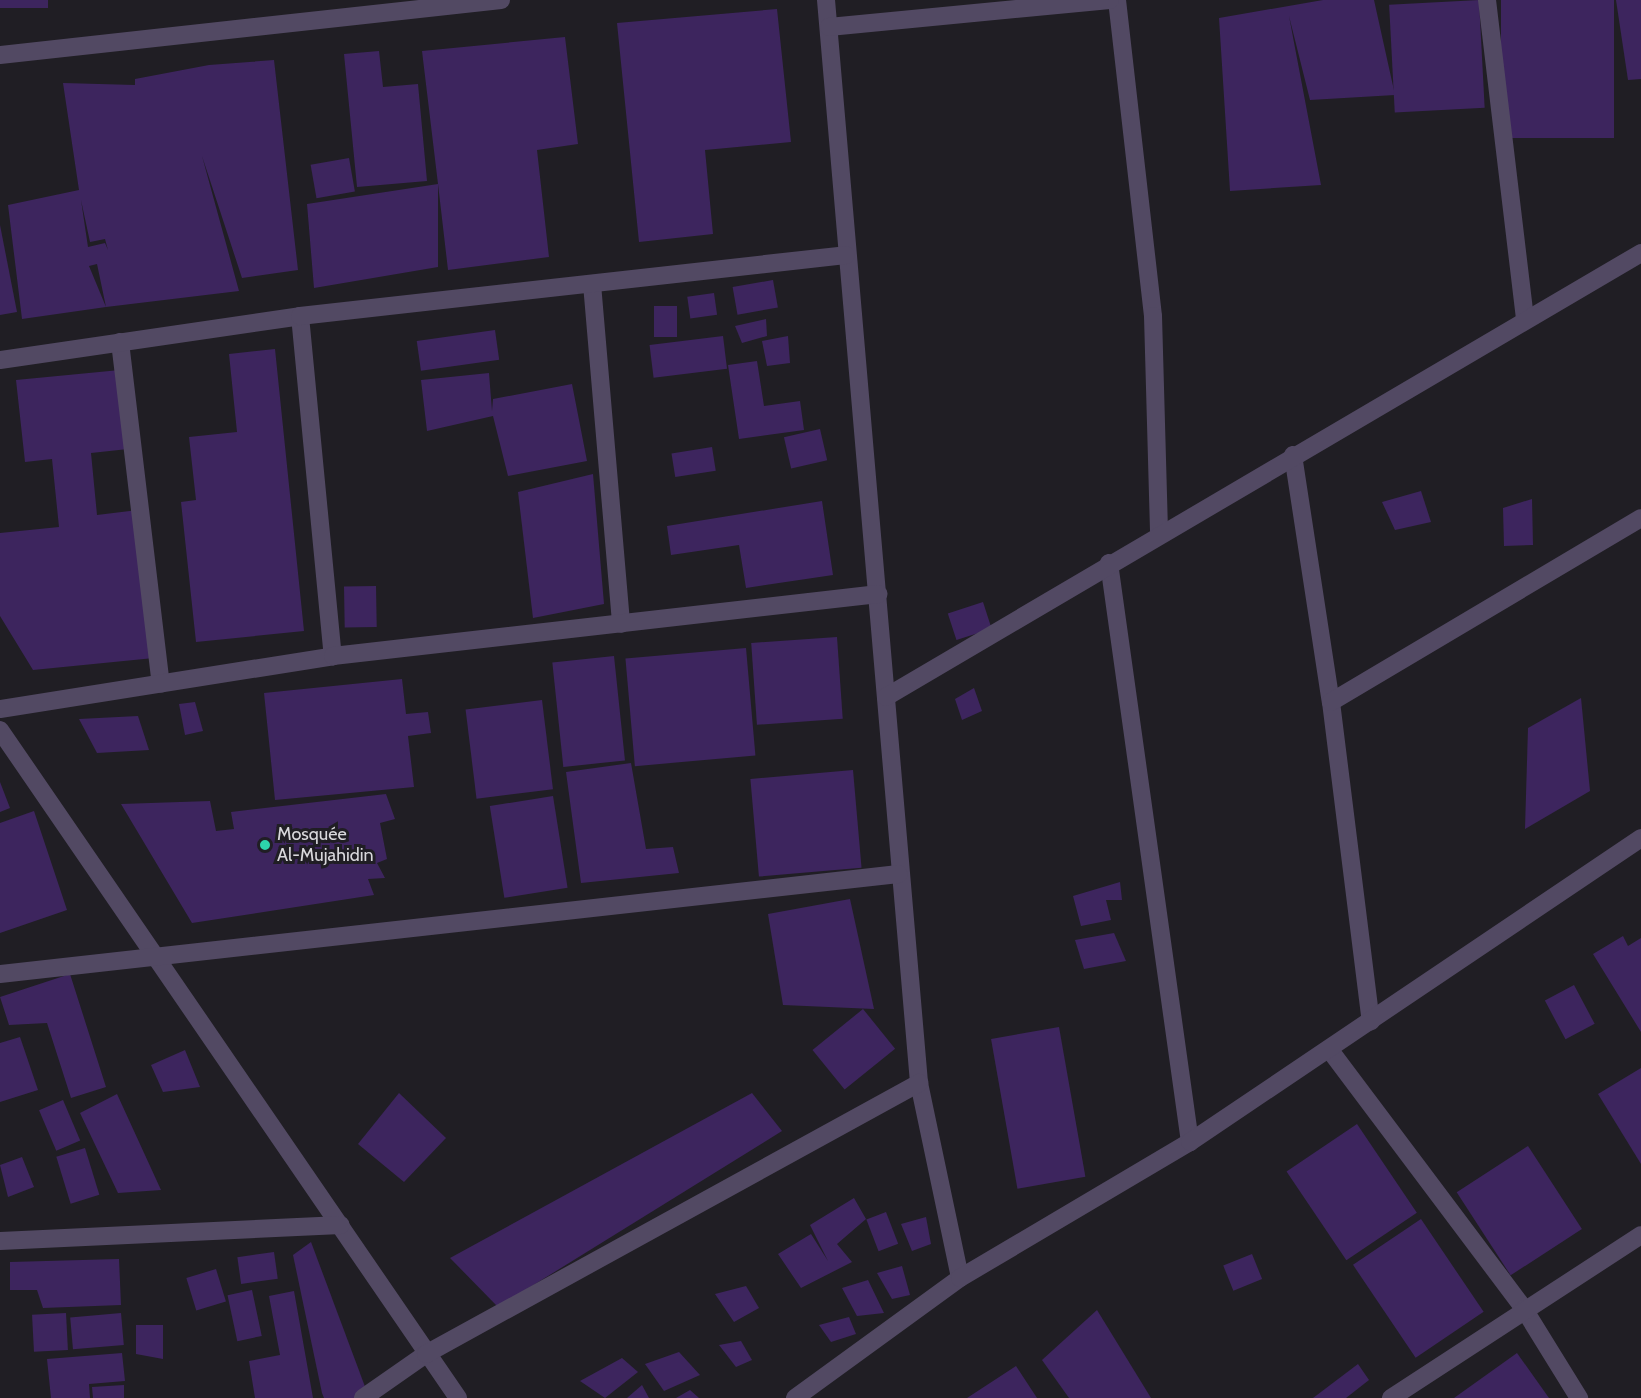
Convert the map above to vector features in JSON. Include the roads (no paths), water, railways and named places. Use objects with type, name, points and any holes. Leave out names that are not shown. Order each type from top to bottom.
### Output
[{"type":"street","points":[[0,55],[501,0]]},
{"type":"street","points":[[826,0],[830,27],[846,255],[878,594],[898,874],[919,1083],[960,1278]]},
{"type":"street","points":[[830,27],[1110,0]]},
{"type":"street","points":[[1117,0],[1152,316],[1159,532]]},
{"type":"street","points":[[1487,0],[1525,319]]},
{"type":"street","points":[[886,698],[1159,532],[1641,253]]},
{"type":"street","points":[[0,360],[300,316],[846,255]]},
{"type":"street","points":[[592,284],[621,624]]},
{"type":"street","points":[[300,316],[333,656]]},
{"type":"street","points":[[120,342],[162,684]]},
{"type":"street","points":[[1293,455],[1331,702],[1371,1022]]},
{"type":"street","points":[[1331,702],[1641,518]]},
{"type":"street","points":[[1109,563],[1190,1142]]},
{"type":"street","points":[[0,709],[333,656],[878,594]]},
{"type":"street","points":[[0,730],[458,1398]]},
{"type":"street","points":[[795,1398],[960,1278],[1190,1142],[1641,838]]},
{"type":"street","points":[[0,975],[898,874]]},
{"type":"street","points":[[1329,1049],[1524,1309],[1579,1398]]},
{"type":"street","points":[[363,1398],[426,1354],[919,1083]]},
{"type":"street","points":[[0,1241],[341,1225]]},
{"type":"street","points":[[1391,1398],[1524,1309],[1641,1235]]},
{"type":"place","name":"Mosquée Al-Mujahidin","points":[[265,845]]}]
